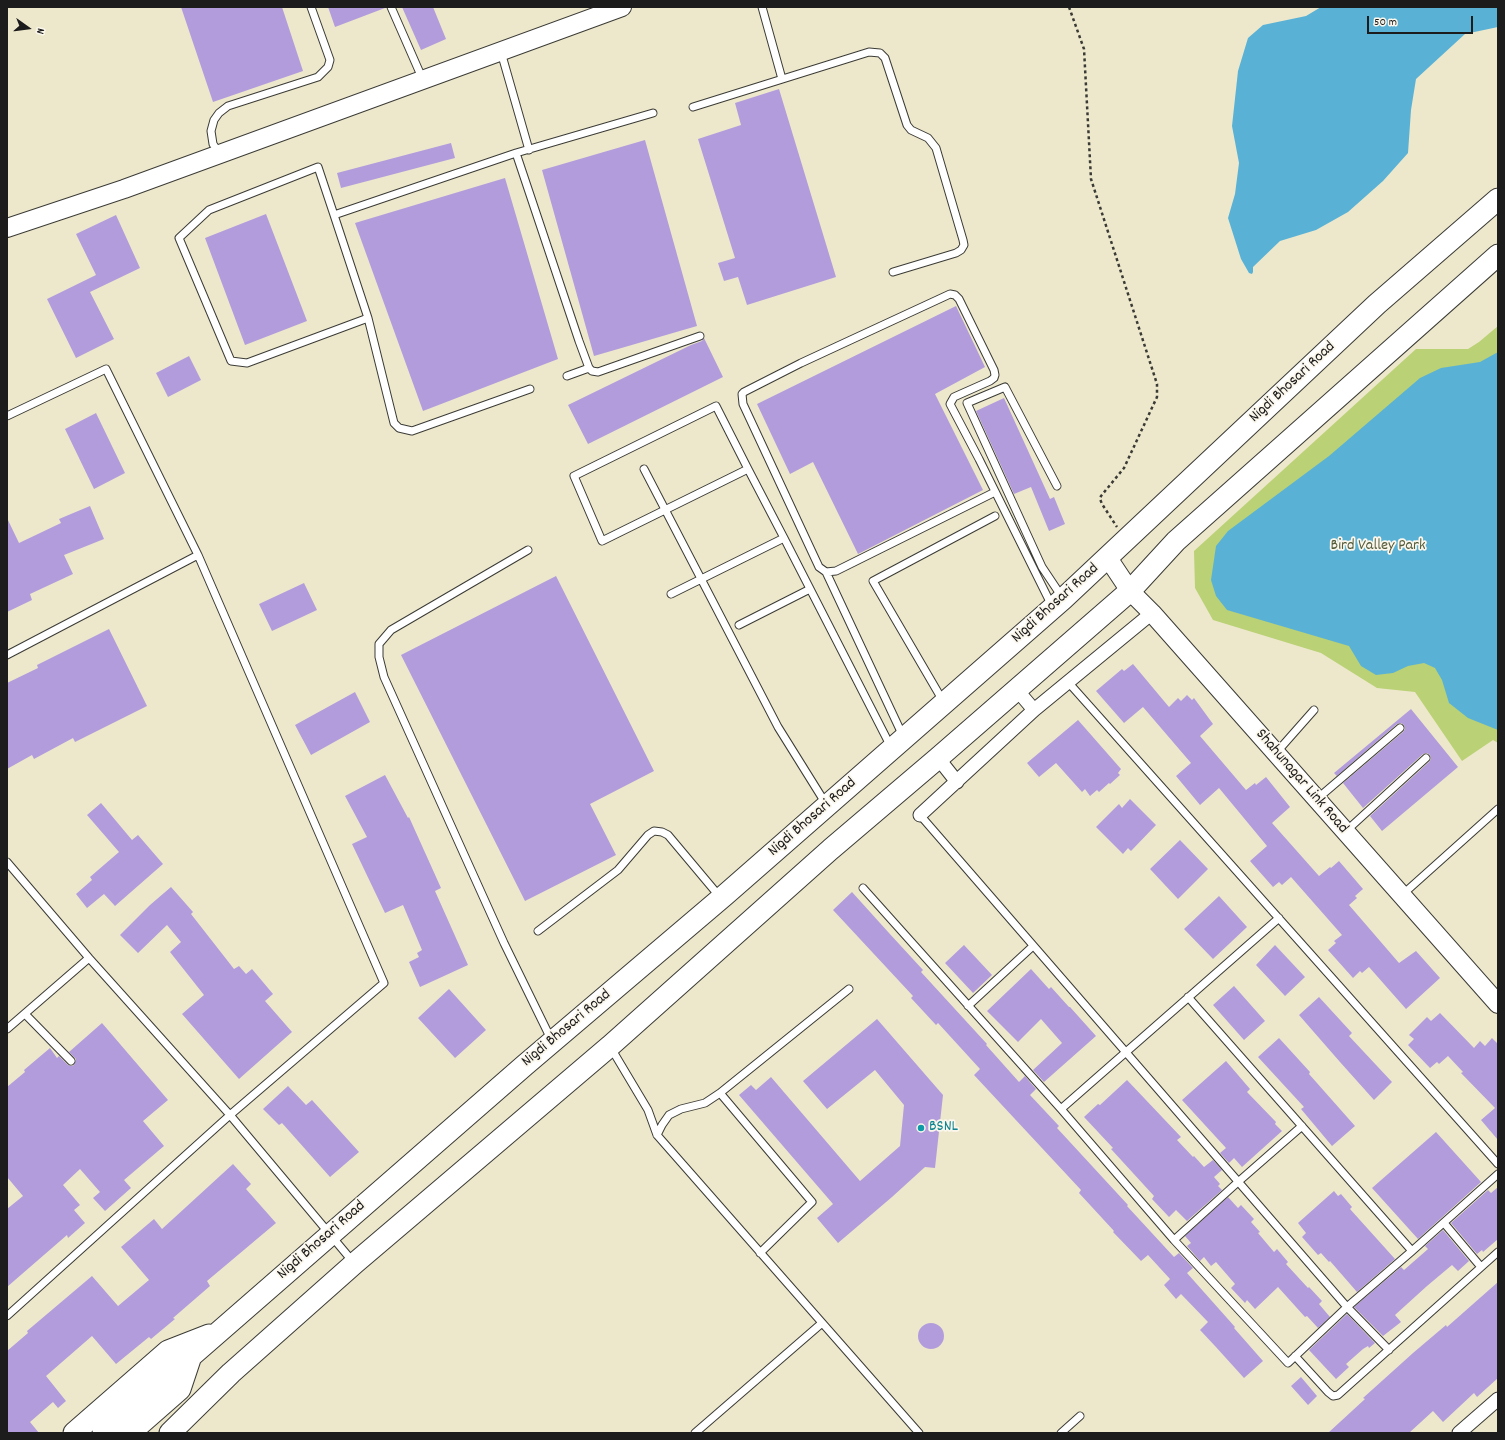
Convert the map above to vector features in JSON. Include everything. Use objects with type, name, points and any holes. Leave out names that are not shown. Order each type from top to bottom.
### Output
[{"type":"main road","name":"Nigdi Bhosari Road","points":[[103,1433],[330,1234],[827,806],[1058,603],[1108,558],[1377,304],[1498,199]]},
{"type":"main road","points":[[170,1433],[182,1426],[231,1373],[354,1263],[610,1046],[831,849],[1130,591],[1176,541],[1498,255]]},
{"type":"main road","points":[[74,1433],[168,1351],[222,1330]]},
{"type":"main road","points":[[130,1433],[180,1389],[190,1358]]},
{"type":"street","points":[[7,228],[124,189],[622,7]]},
{"type":"street","name":"Shahunagar Link Road","points":[[1108,558],[1130,591],[1152,613],[1498,1004]]},
{"type":"street","points":[[920,815],[1034,710],[1152,613]]},
{"type":"street","points":[[1016,690],[1034,710]]},
{"type":"street","points":[[938,758],[957,782]]},
{"type":"street","points":[[1460,1433],[1498,1399]]},
{"type":"lane","points":[[220,154],[213,144],[211,130],[214,120],[219,113],[228,106],[318,77],[328,67],[330,60],[311,7]]},
{"type":"lane","points":[[391,7],[423,80]]},
{"type":"lane","points":[[762,7],[782,79]]},
{"type":"lane","points":[[501,51],[529,150]]},
{"type":"lane","points":[[693,107],[869,52],[880,53],[885,58],[907,125],[911,130],[928,138],[936,148],[964,245],[961,250],[956,253],[893,272]]},
{"type":"lane","points":[[334,215],[516,153],[653,113]]},
{"type":"lane","points":[[516,153],[579,341],[589,368],[592,371],[598,372],[700,336]]},
{"type":"lane","points":[[368,318],[247,363],[231,361],[179,238],[209,210],[318,167],[368,318],[394,423],[398,428],[412,431],[530,389]]},
{"type":"lane","points":[[898,744],[826,572],[819,567],[743,404],[742,394],[744,392],[801,363],[950,294],[955,295],[959,299],[995,374],[994,378],[954,397],[950,404],[995,492],[1058,603]]},
{"type":"lane","points":[[567,376],[589,368]]},
{"type":"lane","points":[[7,416],[106,369],[198,555],[384,983],[230,1115],[7,1316]]},
{"type":"lane","points":[[1057,486],[1005,387],[966,403],[1058,603]]},
{"type":"lane","points":[[748,469],[602,541],[574,476],[716,406],[810,589],[898,744]]},
{"type":"lane","points":[[644,469],[778,727],[827,806]]},
{"type":"lane","points":[[826,572],[836,571],[995,492]]},
{"type":"lane","points":[[944,703],[873,581],[995,516]]},
{"type":"lane","points":[[671,594],[784,538]]},
{"type":"lane","points":[[528,550],[391,630],[384,636],[379,644],[379,657],[384,677],[504,942],[552,1042]]},
{"type":"lane","points":[[7,655],[198,555]]},
{"type":"lane","points":[[739,625],[810,589]]},
{"type":"lane","points":[[1068,682],[1498,1164]]},
{"type":"lane","points":[[1276,753],[1314,710]]},
{"type":"lane","points":[[1317,800],[1400,728]]},
{"type":"lane","points":[[1345,832],[1426,758]]},
{"type":"lane","points":[[1402,895],[1498,809]]},
{"type":"lane","points":[[920,815],[1347,1307],[1389,1350]]},
{"type":"lane","points":[[538,931],[618,870],[648,835],[654,831],[662,832],[668,835],[721,898]]},
{"type":"lane","points":[[7,862],[89,958],[230,1115],[354,1263]]},
{"type":"lane","points":[[863,888],[1061,1109],[1174,1240],[1288,1363],[1347,1307],[1412,1252],[1498,1174]]},
{"type":"lane","points":[[1061,1109],[1279,918]]},
{"type":"lane","points":[[968,1006],[1033,946]]},
{"type":"lane","points":[[7,1029],[89,958]]},
{"type":"lane","points":[[657,1135],[669,1115],[681,1109],[705,1104],[849,989]]},
{"type":"lane","points":[[1188,997],[1412,1252]]},
{"type":"lane","points":[[26,1014],[71,1062]]},
{"type":"lane","points":[[610,1046],[648,1110],[657,1135],[919,1433]]},
{"type":"lane","points":[[720,1093],[812,1202],[760,1253]]},
{"type":"lane","points":[[1174,1240],[1302,1126]]},
{"type":"lane","points":[[1444,1223],[1481,1267]]},
{"type":"lane","points":[[1295,1356],[1333,1396],[1338,1395],[1498,1252]]},
{"type":"lane","points":[[695,1433],[822,1323]]},
{"type":"lane","points":[[1061,1433],[1080,1416]]},
{"type":"path","points":[[1069,7],[1084,50],[1091,180],[1157,384],[1157,397],[1124,468],[1100,499],[1126,540]]},
{"type":"green space","name":"Bird Valley Park","points":[[1498,326],[1498,743],[1493,740],[1462,761],[1415,692],[1377,688],[1321,653],[1213,620],[1195,588],[1194,551],[1416,349],[1468,349]]},
{"type":"water","points":[[1321,7],[1498,7],[1498,27],[1465,34],[1416,79],[1411,110],[1408,153],[1383,181],[1348,212],[1316,230],[1280,241],[1253,267],[1252,274],[1249,273],[1241,259],[1228,218],[1235,194],[1239,163],[1232,126],[1238,71],[1248,38],[1263,25],[1306,16]]},
{"type":"water","name":"Bird Valley Park","points":[[1498,352],[1498,730],[1468,718],[1449,703],[1442,680],[1435,668],[1424,663],[1408,666],[1393,673],[1376,675],[1361,666],[1349,646],[1227,610],[1216,596],[1211,580],[1216,546],[1228,531],[1329,456],[1420,378],[1441,368],[1480,362]]},
{"type":"building","points":[[181,7],[282,7],[303,71],[213,102]]},
{"type":"building","points":[[328,7],[385,7],[385,8],[335,27]]},
{"type":"building","points":[[402,7],[433,7],[446,39],[421,50]]},
{"type":"building","points":[[779,89],[836,277],[747,305],[738,277],[724,281],[718,263],[735,258],[698,139],[741,125],[735,103]]},
{"type":"building","points":[[645,140],[697,326],[594,356],[542,170]]},
{"type":"building","points":[[451,143],[455,158],[341,188],[337,173]]},
{"type":"building","points":[[505,178],[558,359],[423,411],[355,223]]},
{"type":"building","points":[[266,214],[307,321],[245,345],[205,238]]},
{"type":"building","points":[[116,215],[140,268],[90,292],[114,339],[76,358],[47,299],[96,275],[76,234]]},
{"type":"building","points":[[956,306],[985,367],[935,394],[983,490],[858,554],[813,462],[790,474],[757,404]]},
{"type":"building","points":[[704,338],[723,377],[588,444],[568,405],[702,341]]},
{"type":"building","points":[[189,356],[201,380],[168,397],[156,373]]},
{"type":"building","points":[[1004,398],[1050,499],[1054,497],[1065,524],[1049,531],[1031,487],[1014,494],[976,411]]},
{"type":"building","points":[[96,413],[125,473],[94,489],[65,429]]},
{"type":"building","points":[[90,506],[104,539],[64,555],[73,574],[30,594],[32,600],[7,612],[7,518],[19,543],[61,523],[59,519]]},
{"type":"building","points":[[556,576],[654,771],[590,804],[616,855],[525,901],[401,655]]},
{"type":"building","points":[[304,583],[317,610],[272,631],[259,604]]},
{"type":"building","points":[[109,629],[147,706],[75,742],[73,738],[34,759],[32,755],[7,769],[7,683],[38,668],[37,665]]},
{"type":"building","points":[[1133,664],[1169,707],[1178,698],[1181,701],[1187,695],[1192,700],[1194,698],[1213,724],[1200,736],[1246,790],[1255,783],[1256,785],[1266,777],[1290,807],[1272,823],[1319,876],[1339,861],[1363,889],[1355,896],[1357,898],[1349,905],[1399,963],[1416,951],[1440,978],[1406,1009],[1369,967],[1362,973],[1360,971],[1353,978],[1328,950],[1336,943],[1334,941],[1342,935],[1291,877],[1282,885],[1279,882],[1273,887],[1250,861],[1267,846],[1219,788],[1200,805],[1176,776],[1191,763],[1143,707],[1124,723],[1096,691],[1122,669],[1124,671]]},
{"type":"building","points":[[355,692],[370,722],[311,755],[295,725]]},
{"type":"building","points":[[1411,709],[1458,767],[1382,831],[1370,816],[1429,762],[1431,759],[1430,755],[1427,753],[1423,754],[1363,808],[1343,783],[1403,732],[1405,729],[1404,725],[1401,723],[1397,724],[1337,776],[1334,773]]},
{"type":"building","points":[[1078,720],[1121,769],[1118,773],[1120,775],[1110,784],[1109,783],[1099,792],[1097,790],[1090,796],[1085,789],[1082,792],[1056,763],[1039,777],[1027,763]]},
{"type":"building","points":[[385,775],[408,818],[409,817],[441,888],[435,891],[468,965],[420,987],[409,962],[419,957],[417,953],[422,950],[403,905],[385,913],[352,844],[367,837],[345,796]]},
{"type":"building","points":[[1130,799],[1156,825],[1131,851],[1128,848],[1123,854],[1096,827],[1119,804],[1122,808]]},
{"type":"building","points":[[101,803],[132,840],[138,835],[163,864],[115,906],[104,894],[87,908],[76,894],[92,880],[90,877],[119,852],[87,815]]},
{"type":"building","points":[[1180,840],[1208,869],[1178,899],[1150,869]]},
{"type":"building","points":[[171,887],[193,912],[191,914],[234,969],[239,966],[246,974],[252,969],[273,994],[265,1001],[292,1032],[239,1079],[182,1014],[204,995],[170,952],[181,942],[167,925],[138,953],[120,935],[150,905]]},
{"type":"building","points":[[852,892],[923,970],[921,972],[987,1044],[986,1045],[1019,1082],[1025,1076],[1036,1089],[1030,1095],[1059,1126],[1057,1128],[1128,1205],[1127,1206],[1174,1257],[1179,1253],[1193,1268],[1187,1273],[1263,1361],[1244,1378],[1200,1330],[1208,1322],[1181,1294],[1176,1299],[1164,1285],[1170,1279],[1148,1255],[1141,1261],[1113,1232],[1114,1231],[1079,1193],[1081,1190],[974,1075],[980,1069],[938,1023],[936,1025],[911,998],[913,996],[833,910]]},
{"type":"building","points":[[1219,896],[1247,927],[1213,959],[1184,929]]},
{"type":"building","points":[[964,945],[992,975],[973,993],[945,963]]},
{"type":"building","points":[[1275,945],[1305,977],[1285,996],[1256,965]]},
{"type":"building","points":[[1031,969],[1049,989],[1051,987],[1096,1036],[1044,1082],[1033,1070],[1062,1043],[1041,1019],[1018,1042],[987,1011]]},
{"type":"building","points":[[1234,986],[1265,1021],[1244,1040],[1213,1005]]},
{"type":"building","points":[[449,989],[486,1030],[455,1058],[418,1018]]},
{"type":"building","points":[[1319,997],[1352,1033],[1349,1036],[1392,1082],[1374,1100],[1299,1015]]},
{"type":"building","points":[[1440,1013],[1474,1048],[1480,1041],[1485,1046],[1492,1038],[1498,1044],[1498,1140],[1481,1120],[1495,1108],[1461,1073],[1463,1072],[1448,1056],[1439,1064],[1437,1062],[1430,1068],[1408,1045],[1414,1039],[1409,1035],[1427,1017],[1431,1021]]},
{"type":"building","name":"BSNL","points":[[877,1019],[943,1095],[935,1168],[925,1167],[838,1243],[817,1218],[833,1204],[739,1095],[751,1085],[756,1090],[771,1077],[860,1181],[900,1146],[904,1105],[875,1070],[827,1109],[803,1081]]},
{"type":"building","points":[[102,1023],[168,1100],[143,1121],[164,1146],[124,1180],[131,1188],[105,1211],[93,1198],[100,1192],[80,1169],[63,1185],[80,1205],[74,1210],[85,1223],[68,1238],[67,1235],[7,1287],[7,1209],[23,1196],[7,1177],[7,1087],[50,1048],[57,1058],[59,1056],[68,1065],[74,1065],[76,1059],[69,1052]]},
{"type":"building","points":[[1279,1038],[1310,1072],[1309,1074],[1355,1126],[1332,1146],[1301,1109],[1304,1107],[1258,1057]]},
{"type":"building","points":[[1226,1061],[1250,1089],[1247,1092],[1276,1122],[1275,1124],[1282,1131],[1242,1167],[1234,1158],[1229,1163],[1220,1153],[1226,1148],[1182,1100]]},
{"type":"building","points":[[1127,1080],[1181,1137],[1177,1140],[1193,1157],[1194,1156],[1204,1167],[1213,1160],[1222,1170],[1214,1177],[1220,1184],[1218,1186],[1222,1190],[1187,1221],[1176,1210],[1169,1217],[1152,1199],[1154,1196],[1084,1117],[1098,1104],[1100,1105]]},
{"type":"building","points":[[288,1086],[306,1105],[312,1100],[359,1152],[330,1177],[282,1123],[279,1125],[263,1109]]},
{"type":"building","points":[[1436,1132],[1481,1182],[1418,1239],[1372,1188]]},
{"type":"building","points":[[233,1164],[251,1184],[246,1189],[276,1223],[207,1281],[210,1286],[173,1318],[175,1319],[151,1339],[149,1337],[116,1364],[92,1336],[46,1376],[66,1401],[58,1408],[53,1402],[30,1422],[39,1433],[7,1433],[7,1351],[28,1333],[27,1331],[92,1276],[118,1306],[149,1280],[121,1247],[154,1219],[162,1229]]},
{"type":"building","points":[[1498,1187],[1498,1239],[1483,1252],[1482,1250],[1477,1254],[1451,1223],[1488,1190],[1491,1193]]},
{"type":"building","points":[[1334,1191],[1338,1196],[1341,1194],[1352,1207],[1350,1209],[1395,1259],[1357,1292],[1330,1261],[1329,1262],[1321,1253],[1318,1255],[1302,1237],[1306,1233],[1298,1223]]},
{"type":"building","points":[[1228,1197],[1238,1208],[1241,1205],[1254,1219],[1251,1222],[1260,1232],[1258,1233],[1274,1252],[1277,1249],[1288,1262],[1286,1264],[1322,1301],[1319,1304],[1330,1317],[1318,1328],[1307,1316],[1305,1317],[1278,1287],[1255,1309],[1247,1300],[1245,1303],[1231,1288],[1235,1284],[1216,1262],[1211,1266],[1204,1257],[1200,1261],[1187,1246],[1191,1243],[1185,1236]]},
{"type":"building","points":[[1443,1230],[1469,1261],[1458,1271],[1452,1265],[1427,1286],[1395,1315],[1401,1322],[1383,1336],[1354,1307],[1401,1267],[1404,1270],[1428,1249],[1425,1246]]},
{"type":"building","points":[[1498,1282],[1498,1378],[1477,1397],[1474,1393],[1443,1422],[1433,1411],[1409,1433],[1328,1433],[1365,1399],[1363,1398],[1413,1353],[1446,1325],[1447,1327]]},
{"type":"building","points":[[1347,1314],[1375,1343],[1369,1348],[1368,1346],[1363,1349],[1346,1364],[1349,1367],[1336,1379],[1309,1350]]},
{"type":"building","points":[[931,1323],[940,1327],[944,1336],[940,1345],[931,1349],[922,1345],[918,1336],[922,1327]]},
{"type":"building","points":[[1301,1377],[1317,1396],[1308,1405],[1291,1386]]},
{"type":"place","name":"BSNL","points":[[921,1128]]}]
